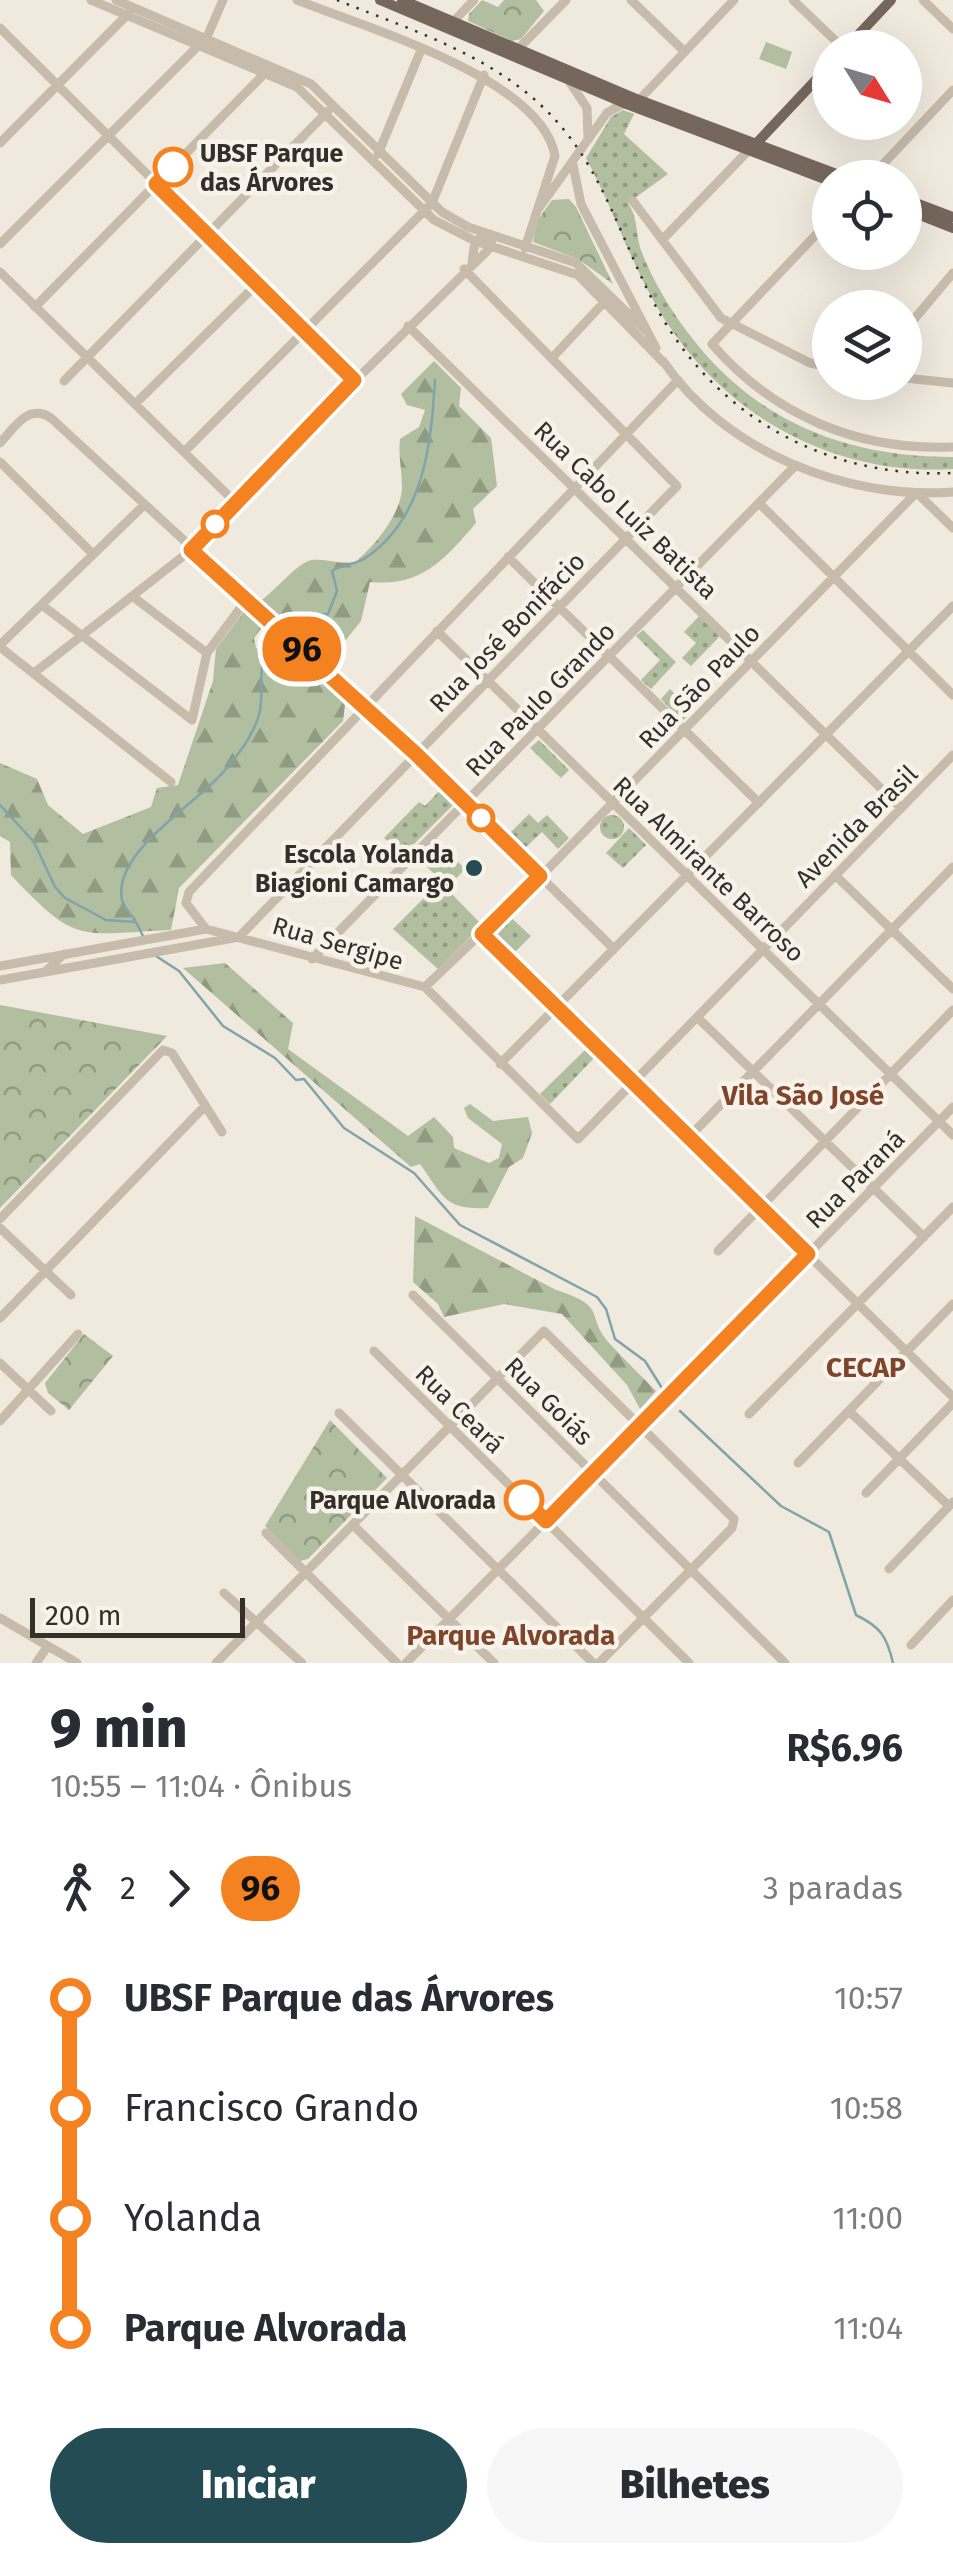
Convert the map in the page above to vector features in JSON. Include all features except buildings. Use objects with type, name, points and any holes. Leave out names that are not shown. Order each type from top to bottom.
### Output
[{"type":"main road","points":[[380,0],[518,49],[572,76]]},
{"type":"main road","points":[[402,0],[625,99],[812,167]]},
{"type":"main road","points":[[862,30],[891,0]]},
{"type":"main road","points":[[752,148],[812,84]]},
{"type":"main road","points":[[625,99],[640,100],[812,173]]},
{"type":"main road","points":[[922,206],[953,218]]},
{"type":"main road","points":[[922,216],[953,228]]},
{"type":"street","points":[[91,0],[202,41],[297,86],[330,110],[428,207],[475,241],[525,250]]},
{"type":"street","points":[[116,0],[131,12]]},
{"type":"street","points":[[0,244],[202,41],[223,0]]},
{"type":"street","points":[[297,0],[484,75],[532,113],[555,151],[525,250]]},
{"type":"street","points":[[451,25],[474,0]]},
{"type":"street","points":[[546,0],[556,10]]},
{"type":"street","points":[[518,49],[566,0]]},
{"type":"street","points":[[630,0],[685,52]]},
{"type":"street","points":[[640,100],[734,0]]},
{"type":"street","points":[[793,0],[825,30]]},
{"type":"street","points":[[923,0],[953,29]]},
{"type":"street","points":[[0,144],[131,12]]},
{"type":"street","points":[[0,29],[354,380]]},
{"type":"street","points":[[376,156],[421,50]]},
{"type":"street","points":[[35,306],[269,70]]},
{"type":"street","points":[[184,452],[428,207],[484,75]]},
{"type":"street","points":[[572,76],[587,108],[588,141]]},
{"type":"street","points":[[887,160],[953,90]]},
{"type":"street","points":[[536,212],[559,193],[611,108],[625,99]]},
{"type":"street","points":[[64,381],[330,110]]},
{"type":"street","points":[[662,240],[752,148]]},
{"type":"street","points":[[573,165],[581,204],[664,363]]},
{"type":"street","points":[[548,178],[559,193],[581,204]]},
{"type":"street","points":[[633,201],[730,325],[812,362]]},
{"type":"street","points":[[428,207],[461,224],[513,242],[578,275],[646,331]]},
{"type":"street","points":[[513,242],[528,230]]},
{"type":"street","points":[[468,266],[475,241],[490,234]]},
{"type":"street","points":[[490,234],[492,246]]},
{"type":"street","points":[[812,239],[712,344],[745,379],[804,418],[867,441],[953,448]]},
{"type":"street","points":[[34,674],[191,550],[354,380],[492,246]]},
{"type":"street","points":[[468,266],[628,434]]},
{"type":"street","points":[[0,272],[235,502]]},
{"type":"street","points":[[922,310],[953,273]]},
{"type":"street","points":[[135,404],[257,284]]},
{"type":"street","points":[[552,358],[621,284]]},
{"type":"street","points":[[608,298],[678,380],[740,433],[795,466],[848,484],[917,494],[953,492]]},
{"type":"street","name":"Rua Cabo Luiz Batista","points":[[408,326],[901,808]]},
{"type":"street","points":[[0,966],[206,929],[186,903],[189,892],[678,380]]},
{"type":"street","points":[[922,380],[953,384]]},
{"type":"street","points":[[0,443],[29,413],[45,414],[142,507],[416,754],[614,949]]},
{"type":"street","name":"Rua José Bonifácio","points":[[240,937],[678,484],[628,434]]},
{"type":"street","points":[[0,462],[92,554]]},
{"type":"street","name":"Rua Paulo Grando","points":[[312,958],[795,466]]},
{"type":"street","points":[[917,494],[953,528]]},
{"type":"street","name":"Rua São Paulo","points":[[425,988],[917,494]]},
{"type":"street","points":[[759,503],[953,695]]},
{"type":"street","points":[[142,507],[0,646],[171,782]]},
{"type":"street","points":[[508,557],[759,803]]},
{"type":"street","points":[[132,596],[207,653]]},
{"type":"street","points":[[42,604],[192,720],[207,653],[246,599]]},
{"type":"street","points":[[500,1064],[953,606]]},
{"type":"street","name":"Rua Almirante Barroso","points":[[436,631],[953,1135]]},
{"type":"street","name":"Avenida Brasil","points":[[578,1139],[953,756]]},
{"type":"street","points":[[689,1137],[953,867]]},
{"type":"street","points":[[836,875],[953,988]]},
{"type":"street","name":"Rua Sergipe","points":[[206,929],[425,988],[578,1139]]},
{"type":"street","points":[[482,934],[953,1400],[866,1493]]},
{"type":"street","points":[[0,980],[240,937]]},
{"type":"street","points":[[45,972],[65,953]]},
{"type":"street","points":[[718,1252],[953,1010]]},
{"type":"street","points":[[697,1017],[924,1237]]},
{"type":"street","points":[[0,1219],[166,1050],[222,1132]]},
{"type":"street","points":[[0,1318],[205,1106]]},
{"type":"street","name":"Rua Paraná","points":[[406,1663],[953,1107]]},
{"type":"street","points":[[749,1414],[953,1208]]},
{"type":"street","points":[[0,1228],[71,1295]]},
{"type":"street","name":"Rua Goiás","points":[[414,1295],[785,1663]]},
{"type":"street","points":[[798,1463],[953,1304]]},
{"type":"street","points":[[216,1663],[258,1620],[402,1475],[450,1426],[498,1378],[544,1331],[734,1519],[732,1528],[596,1663],[498,1570],[402,1475],[339,1413]]},
{"type":"street","points":[[0,1421],[78,1334]]},
{"type":"street","name":"Rua Ceará","points":[[374,1352],[689,1663]]},
{"type":"street","points":[[0,1364],[51,1411]]},
{"type":"street","points":[[849,1411],[951,1504],[889,1569]]},
{"type":"street","points":[[352,1525],[494,1663]]},
{"type":"street","points":[[266,1534],[397,1663]]},
{"type":"street","points":[[224,1593],[302,1663]]},
{"type":"street","points":[[911,1646],[953,1600]]},
{"type":"street","points":[[0,1618],[78,1663]]},
{"type":"street","points":[[36,1663],[48,1646]]},
{"type":"green space","points":[[482,0],[498,7],[504,0],[536,0],[544,11],[521,39],[512,41],[468,21],[469,14]]},
{"type":"green space","points":[[766,42],[792,52],[786,69],[759,59]]},
{"type":"green space","points":[[623,110],[634,114],[624,134],[668,174],[628,203],[640,246],[662,294],[696,344],[757,401],[791,421],[867,448],[953,457],[953,469],[910,469],[869,463],[791,435],[755,414],[693,357],[655,304],[586,158],[611,117]]},
{"type":"green space","points":[[569,199],[613,284],[578,259],[533,242],[537,221],[552,200]]},
{"type":"green space","points":[[434,361],[461,388],[459,406],[491,438],[497,486],[473,509],[476,523],[443,559],[404,580],[370,582],[361,621],[328,662],[259,602],[306,562],[355,562],[386,529],[401,497],[400,439],[419,427],[425,410],[407,405],[401,394]]},
{"type":"green space","points":[[245,610],[262,627],[254,638],[256,648],[284,653],[316,674],[345,705],[343,721],[179,888],[171,930],[97,933],[67,925],[11,875],[10,842],[0,836],[0,763],[37,779],[48,805],[83,834],[151,807],[157,788],[178,785],[213,681],[216,649]]},
{"type":"green space","points":[[700,615],[721,635],[691,666],[682,658],[696,643],[684,632]]},
{"type":"green space","points":[[643,630],[676,662],[651,689],[641,680],[660,660],[636,636]]},
{"type":"green space","points":[[670,689],[692,712],[682,721],[661,699]]},
{"type":"green space","points":[[539,740],[569,770],[561,778],[530,748]]},
{"type":"green space","points":[[442,788],[456,802],[404,854],[384,838],[419,802],[425,806]]},
{"type":"green space","points":[[529,814],[538,823],[547,815],[569,838],[558,849],[542,832],[524,849],[509,834]]},
{"type":"green space","points":[[612,815],[621,818],[621,836],[612,839],[603,836],[600,827],[603,818]]},
{"type":"green space","points":[[629,828],[646,845],[623,868],[606,853]]},
{"type":"green space","points":[[444,848],[465,869],[448,887],[426,866]]},
{"type":"green space","points":[[440,882],[482,925],[438,969],[393,929]]},
{"type":"green space","points":[[509,916],[531,936],[513,954],[495,935]]},
{"type":"green space","points":[[225,963],[293,1023],[288,1049],[408,1136],[434,1117],[453,1137],[454,1148],[489,1163],[499,1158],[502,1144],[468,1118],[464,1108],[470,1104],[493,1121],[528,1117],[532,1133],[523,1158],[509,1167],[488,1208],[462,1207],[446,1199],[420,1164],[411,1167],[183,968]]},
{"type":"green space","points":[[0,1005],[167,1036],[0,1208]]},
{"type":"green space","points":[[587,1048],[596,1056],[550,1104],[540,1094]]},
{"type":"green space","points":[[415,1216],[584,1302],[594,1312],[610,1344],[656,1391],[640,1409],[627,1385],[562,1314],[504,1304],[444,1317],[438,1304],[413,1282]]},
{"type":"green space","points":[[84,1334],[113,1356],[69,1410],[48,1393],[45,1383]]},
{"type":"green space","points":[[330,1420],[387,1478],[308,1559],[300,1561],[265,1526]]},
{"type":"green space","points":[[364,1466],[377,1477],[357,1499],[344,1488]]},
{"type":"waterway","points":[[292,616],[328,614],[337,591],[332,571],[367,557],[402,521],[413,500],[427,453],[435,380]]},
{"type":"waterway","points":[[135,920],[122,900],[122,882],[130,864],[160,829],[213,783],[243,747],[257,721],[263,662],[276,637]]},
{"type":"waterway","points":[[0,805],[34,842],[55,887],[65,898],[106,920],[136,922],[143,936]]},
{"type":"waterway","points":[[156,956],[179,971],[223,1026],[275,1058],[296,1080],[304,1079],[344,1128],[414,1173],[460,1225],[597,1297],[606,1309],[615,1339],[645,1361],[662,1388]]},
{"type":"waterway","points":[[680,1411],[781,1506],[829,1532],[856,1615],[882,1634],[893,1663]]},
{"type":"railway","points":[[337,0],[485,64],[536,101],[559,124],[587,162],[672,334],[701,371],[735,403],[772,429],[814,450],[858,464],[904,472],[953,473]]},
{"type":"bus line","name":"96","points":[[173,167],[156,184],[354,380],[253,481],[191,550],[416,754],[540,876],[482,934],[808,1254],[546,1521],[524,1500]]},
{"type":"place","name":"UBSF Parque das Árvores","points":[[173,167]]},
{"type":"place","name":"Escola Yolanda Biagioni Camargo","points":[[474,868]]},
{"type":"place","name":"Parque Alvorada","points":[[524,1500]]},
{"type":"district","name":"Vila São José","points":[[803,1095]]},
{"type":"district","name":"CECAP","points":[[866,1367]]},
{"type":"district","name":"Parque Alvorada","points":[[511,1635]]}]
